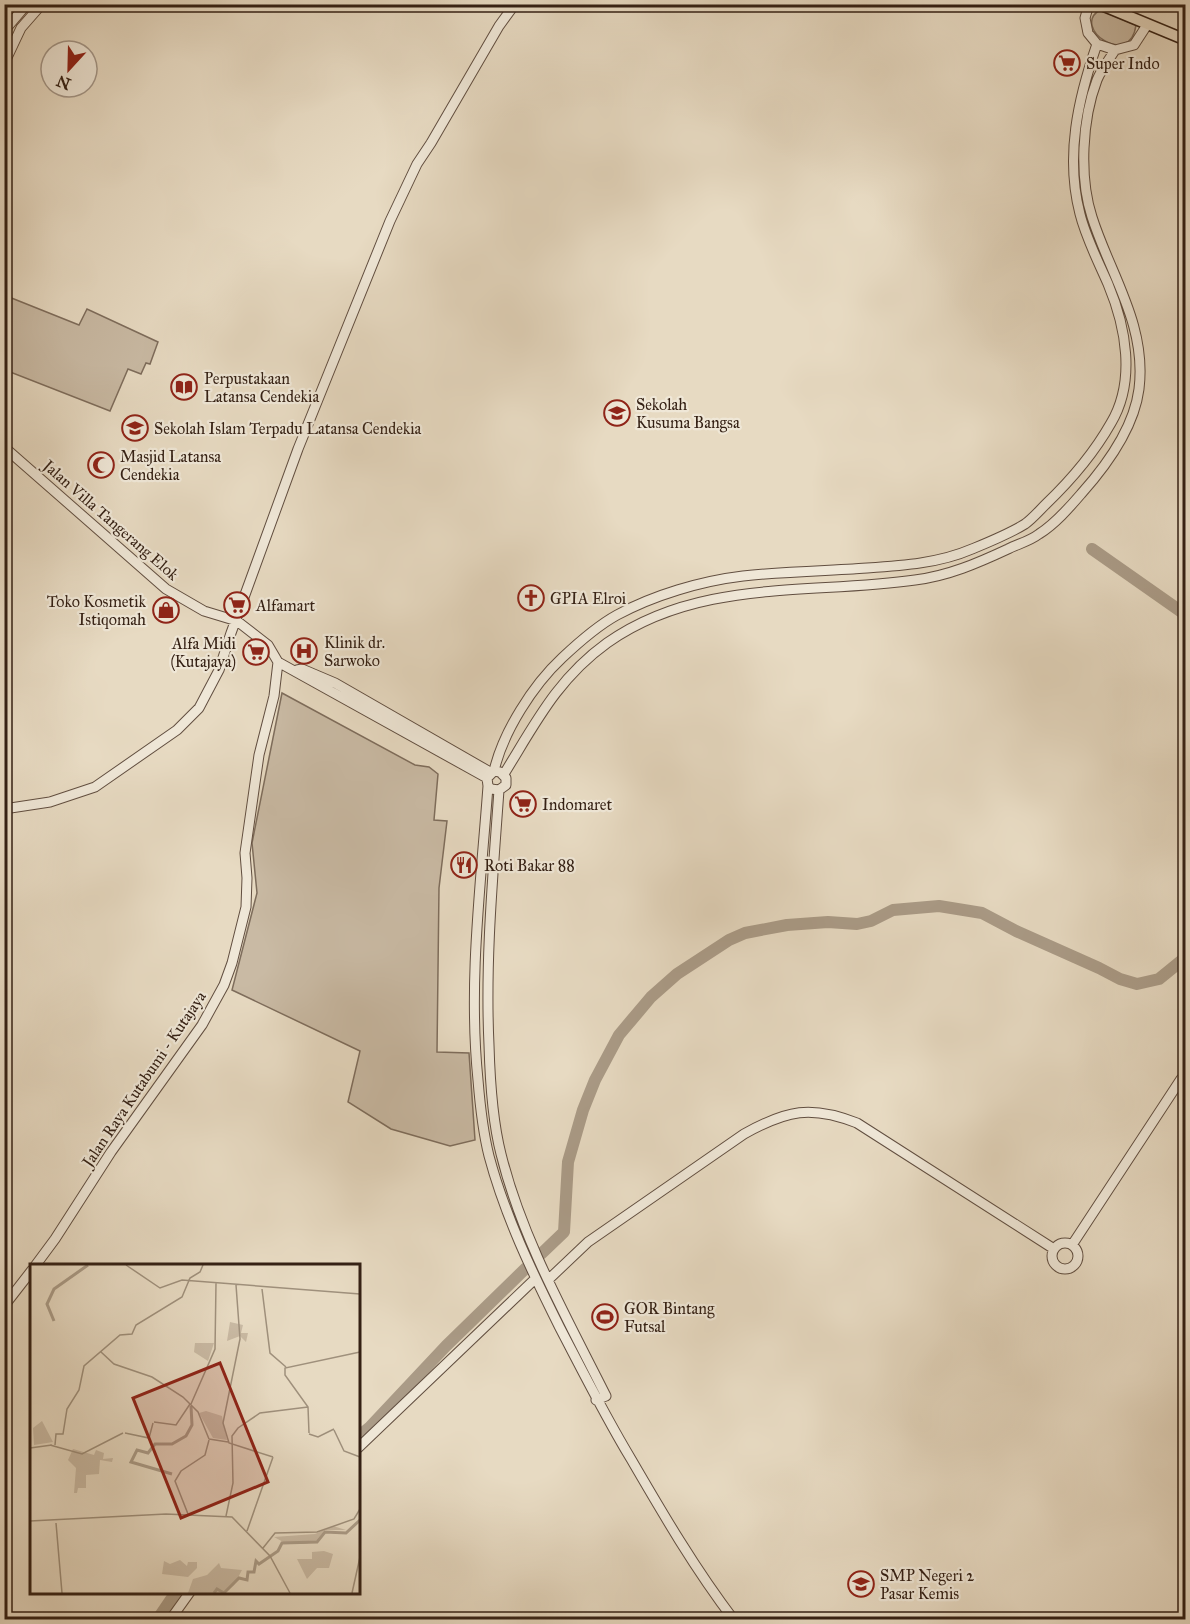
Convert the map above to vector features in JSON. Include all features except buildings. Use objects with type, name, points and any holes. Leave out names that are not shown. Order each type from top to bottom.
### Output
[{"type":"main road","points":[[1099,4],[1185,40]]},
{"type":"street","points":[[4,31],[27,4]]},
{"type":"street","points":[[4,64],[21,28],[42,4]]},
{"type":"street","points":[[4,809],[50,802],[95,787],[177,730],[199,708],[219,670],[238,624],[275,510],[394,211],[417,164],[515,4]]},
{"type":"street","points":[[1089,4],[1085,18],[1088,33],[1097,44],[1115,50],[1134,45],[1147,25]]},
{"type":"street","points":[[734,1620],[666,1519],[596,1400],[535,1279],[508,1214],[489,1155],[478,1080],[474,1012],[477,933],[490,777],[507,735],[538,684],[574,647],[614,616],[676,591],[740,576],[896,567],[951,556],[1024,525],[1069,480],[1110,425],[1120,407],[1125,381],[1126,353],[1118,318],[1109,287],[1079,214],[1073,171],[1074,132],[1081,95],[1097,44]]},
{"type":"street","points":[[238,624],[268,645],[278,662],[293,670],[302,669],[490,777],[504,774],[547,703],[566,680],[607,644],[645,621],[715,598],[775,590],[915,580],[978,564],[1038,535],[1079,496],[1107,461],[1133,415],[1139,388],[1139,358],[1133,322],[1122,287],[1091,215],[1086,178],[1084,140],[1090,103],[1098,77],[1115,50]]},
{"type":"street","name":"Jalan Villa Tangerang Elok","points":[[4,447],[25,469],[101,537],[166,590],[203,613],[238,624]]},
{"type":"street","name":"Jalan Villa Tangerang Elok","points":[[4,453],[25,469]]},
{"type":"street","name":"Jalan Raya Kutabumi - Kutajaya","points":[[36,1264],[111,1152],[202,1025],[224,985],[246,907],[245,853],[259,755],[274,696],[278,662]]},
{"type":"street","points":[[490,777],[491,789],[499,790],[506,785],[504,774]]},
{"type":"street","points":[[499,790],[488,933],[487,1015],[490,1081],[501,1153],[519,1210],[548,1280],[606,1396],[596,1400]]},
{"type":"street","points":[[477,933],[488,933]]},
{"type":"street","points":[[1072,1245],[1183,1080]]},
{"type":"street","points":[[548,1280],[588,1242],[744,1134],[777,1118],[810,1112],[836,1115],[857,1123],[1054,1249]]},
{"type":"street","points":[[489,1155],[501,1153]]},
{"type":"street","points":[[1062,1243],[1072,1245],[1078,1254],[1076,1265],[1068,1270],[1054,1265],[1051,1257],[1054,1249],[1062,1243]]},
{"type":"street","points":[[4,1306],[30,1273]]},
{"type":"street","points":[[360,1446],[535,1279]]},
{"type":"street","points":[[170,1620],[189,1594]]},
{"type":"shaded area","points":[[1100,10],[1136,25],[1132,38],[1124,44],[1114,45],[1104,41],[1092,26],[1093,17]]},
{"type":"shaded area","points":[[4,295],[79,325],[87,309],[158,342],[150,364],[146,363],[141,374],[128,369],[110,411],[5,370]]},
{"type":"shaded area","points":[[282,693],[415,765],[429,767],[438,774],[434,820],[447,821],[439,888],[437,1052],[469,1053],[475,1140],[450,1146],[391,1129],[348,1102],[360,1051],[232,990],[257,893],[252,843]]},
{"type":"waterway","points":[[1092,549],[1186,615]]},
{"type":"waterway","points":[[541,1254],[564,1232],[568,1162],[583,1110],[595,1080],[619,1035],[651,997],[677,974],[729,940],[745,933],[787,925],[828,922],[857,924],[871,921],[893,910],[939,906],[982,913],[1120,979],[1137,984],[1159,979],[1186,957]]},
{"type":"waterway","points":[[360,1435],[446,1346],[526,1268]]},
{"type":"waterway","points":[[157,1620],[175,1594]]},
{"type":"place","name":"Super Indo","points":[[1067,63]]},
{"type":"place","name":"Perpustakaan Latansa Cendekia","points":[[184,387]]},
{"type":"place","name":"Sekolah Kusuma Bangsa","points":[[617,413]]},
{"type":"place","name":"Sekolah Islam Terpadu Latansa Cendekia","points":[[135,428]]},
{"type":"place","name":"Masjid Latansa Cendekia","points":[[101,465]]},
{"type":"place","name":"GPIA Elroi","points":[[531,598]]},
{"type":"place","name":"Alfamart","points":[[237,605]]},
{"type":"place","name":"Toko Kosmetik Istiqomah","points":[[166,610]]},
{"type":"place","name":"Klinik dr. Sarwoko","points":[[304,651]]},
{"type":"place","name":"Alfa Midi (Kutajaya)","points":[[256,652]]},
{"type":"place","name":"Indomaret","points":[[523,804]]},
{"type":"place","name":"Roti Bakar 88","points":[[464,865]]},
{"type":"place","name":"GOR Bintang Futsal","points":[[605,1317]]},
{"type":"place","name":"SMP Negeri 2 Pasar Kemis","points":[[861,1584]]}]
